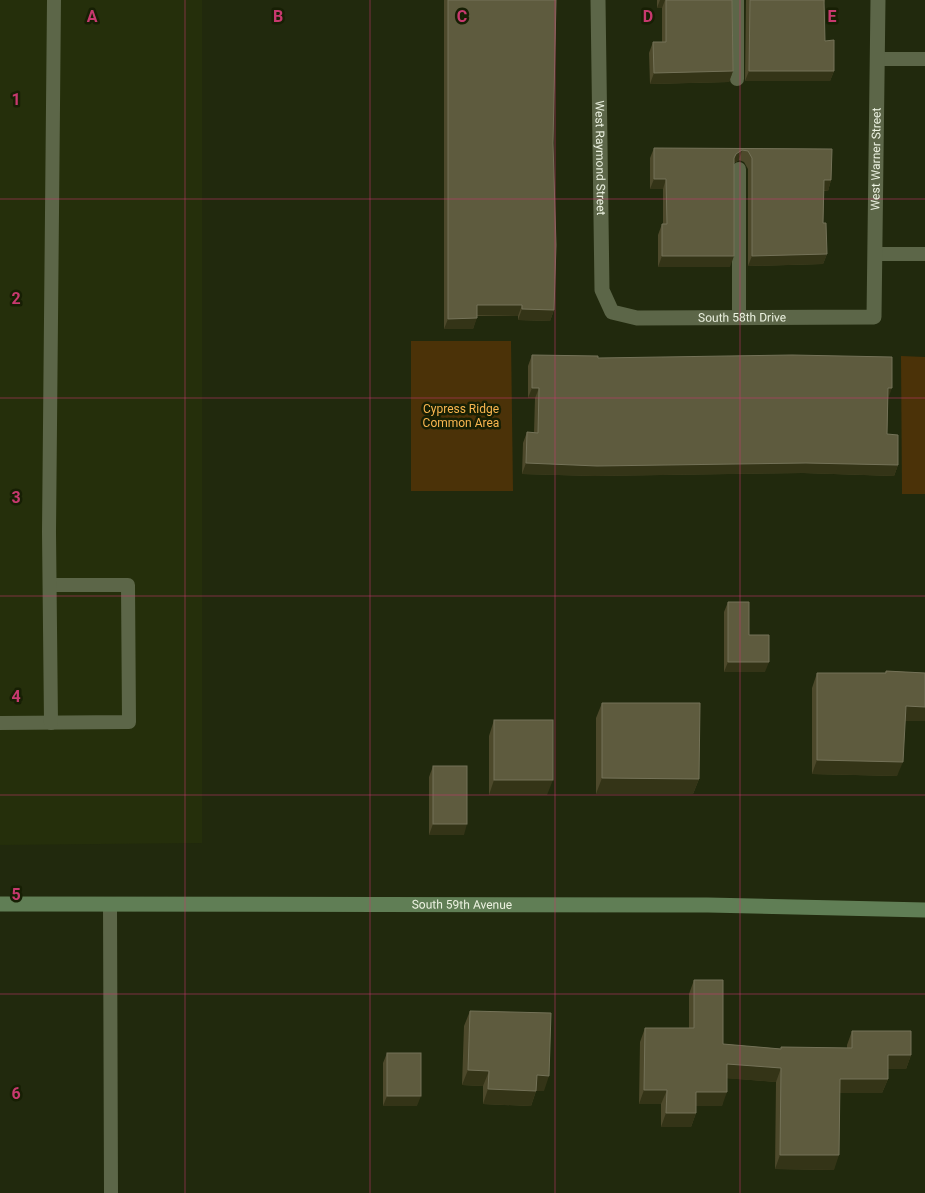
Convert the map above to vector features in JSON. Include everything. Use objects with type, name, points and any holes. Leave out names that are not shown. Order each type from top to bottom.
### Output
[{"type":"main road","name":"South 59th Avenue","points":[[0,904],[708,905],[925,910]]},
{"type":"street","name":"West Raymond Street","points":[[598,0],[602,290],[612,312]]},
{"type":"street","name":"West Warner Street","points":[[874,317],[878,0]]},
{"type":"street","name":"South 58th Drive","points":[[612,312],[637,318],[874,317]]},
{"type":"lane","points":[[51,723],[49,522],[54,0]]},
{"type":"lane","points":[[737,78],[738,0]]},
{"type":"lane","points":[[877,59],[925,59]]},
{"type":"lane","points":[[738,169],[739,318]]},
{"type":"lane","points":[[875,254],[925,254]]},
{"type":"lane","points":[[0,723],[129,722],[128,584],[50,584]]},
{"type":"lane","points":[[110,904],[111,1193]]},
{"type":"shaded area","points":[[0,0],[202,0],[202,843],[0,845]]},
{"type":"green space","name":"Cypress Ridge Common Area","points":[[411,341],[511,341],[513,491],[411,491]]},
{"type":"green space","points":[[901,356],[925,357],[925,494],[902,494]]},
{"type":"building","points":[[448,0],[556,0],[553,143],[556,245],[554,310],[522,309],[522,305],[477,305],[477,318],[448,319]]},
{"type":"building","points":[[666,0],[732,0],[733,71],[654,73],[653,42],[666,42]]},
{"type":"building","points":[[750,0],[824,0],[825,41],[834,40],[834,71],[749,71]]},
{"type":"building","points":[[654,148],[832,149],[831,180],[824,180],[823,223],[826,223],[827,254],[752,256],[752,158],[748,151],[742,150],[734,158],[734,256],[662,256],[662,224],[667,224],[666,179],[654,179]]},
{"type":"building","points":[[532,355],[598,356],[598,358],[792,355],[892,357],[892,388],[888,388],[887,434],[898,435],[898,465],[806,463],[597,466],[526,463],[527,432],[538,433],[539,388],[532,388]]},
{"type":"building","points":[[728,602],[749,602],[749,635],[769,635],[769,662],[728,662]]},
{"type":"building","points":[[886,671],[925,673],[925,707],[906,706],[903,762],[817,760],[817,673],[886,673]]},
{"type":"building","points":[[602,703],[700,703],[699,779],[602,778]]},
{"type":"building","points":[[494,720],[553,720],[553,780],[494,780]]},
{"type":"building","points":[[433,766],[467,766],[467,824],[433,824]]},
{"type":"building","points":[[694,980],[723,980],[723,1044],[781,1049],[781,1047],[852,1048],[852,1031],[911,1031],[911,1055],[888,1055],[888,1079],[840,1079],[839,1155],[780,1155],[781,1068],[727,1064],[727,1092],[696,1092],[696,1113],[666,1113],[667,1090],[644,1090],[645,1028],[694,1028]]},
{"type":"building","points":[[470,1011],[551,1013],[549,1076],[537,1075],[536,1091],[488,1089],[489,1071],[468,1070]]},
{"type":"building","points":[[387,1053],[421,1053],[421,1096],[387,1096]]}]
